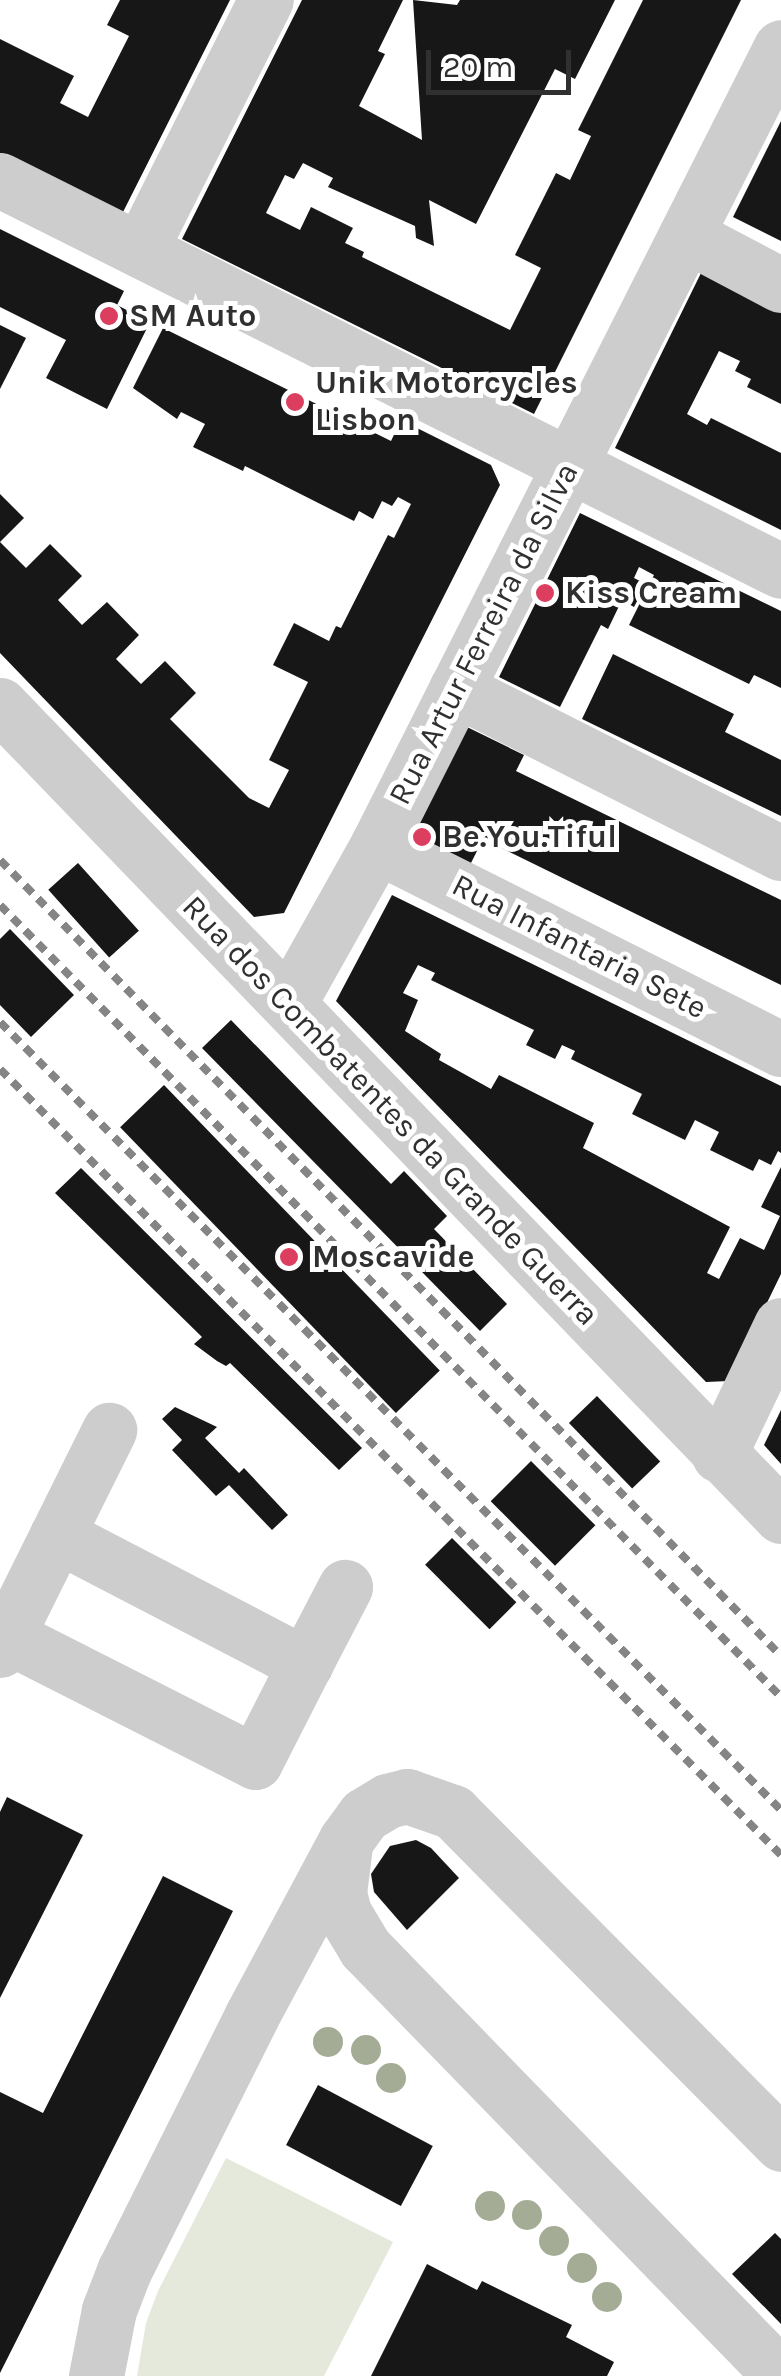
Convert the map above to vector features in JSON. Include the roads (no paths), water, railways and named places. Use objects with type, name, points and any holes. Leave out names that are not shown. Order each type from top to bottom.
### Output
[{"type":"street","points":[[140,250],[266,0]]},
{"type":"street","name":"Rua Artur Ferreira da Silva","points":[[289,1003],[377,846],[781,47]]},
{"type":"street","points":[[0,180],[781,572]]},
{"type":"street","points":[[686,235],[781,285]]},
{"type":"street","points":[[456,690],[781,853]]},
{"type":"street","name":"Rua dos Combatentes da Grande Guerra","points":[[0,705],[781,1516]]},
{"type":"street","name":"Rua Infantaria Sete","points":[[377,846],[781,1049]]},
{"type":"street","points":[[719,1455],[781,1325]]},
{"type":"street","points":[[109,1430],[4,1643],[255,1762],[345,1587]]},
{"type":"street","points":[[57,1534],[305,1664]]},
{"type":"street","points":[[96,2376],[108,2310],[124,2271],[250,2017],[346,1840],[364,1816],[387,1800],[408,1796],[453,1812],[781,2144]]},
{"type":"street","points":[[346,1840],[340,1870],[344,1913],[365,1948],[781,2376]]},
{"type":"street","points":[[250,2017],[284,1981],[324,1961],[345,1959],[392,1977]]},
{"type":"railway","points":[[0,860],[781,1656]]},
{"type":"railway","points":[[0,905],[781,1697]]},
{"type":"railway","points":[[0,1022],[781,1810]]},
{"type":"railway","points":[[0,1069],[781,1855]]},
{"type":"place","name":"SM Auto","points":[[109,316]]},
{"type":"place","name":"Unik Motorcycles Lisbon","points":[[295,402]]},
{"type":"place","name":"Kiss Cream","points":[[545,593]]},
{"type":"place","name":"Be.You.Tiful","points":[[422,837]]},
{"type":"place","name":"Moscavide","points":[[289,1257]]}]
